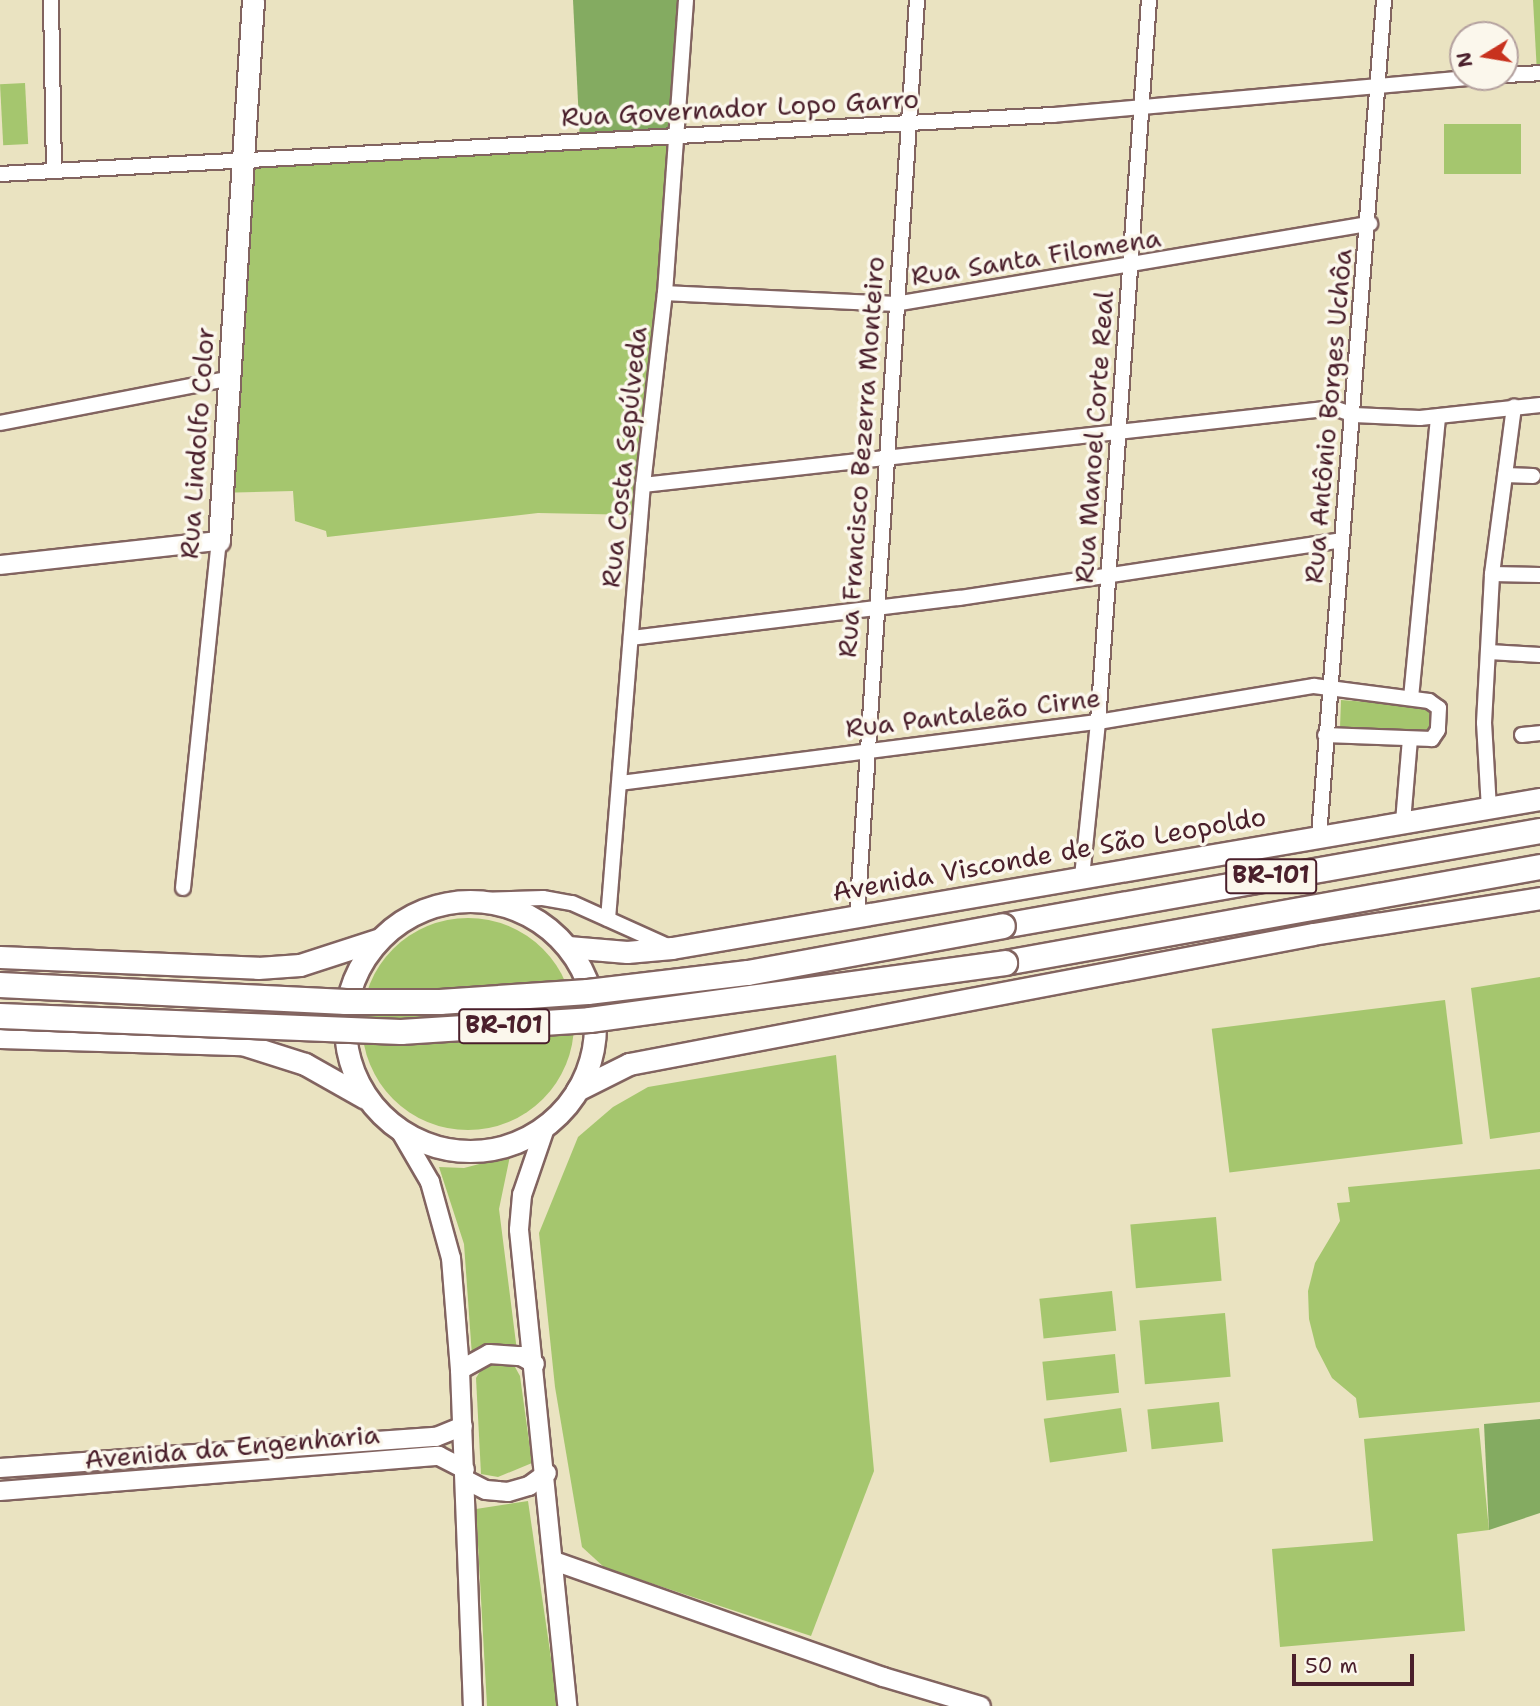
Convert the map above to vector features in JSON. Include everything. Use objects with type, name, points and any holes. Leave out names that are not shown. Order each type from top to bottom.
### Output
[{"type":"highway","name":"BR-101","points":[[0,985],[346,1002],[440,1002],[588,992],[748,973],[1540,831]]},
{"type":"highway","name":"BR-101","points":[[0,1016],[401,1032],[590,1020],[1005,963],[1540,867]]},
{"type":"main road","name":"Rua Lindolfo Color","points":[[219,541],[253,0]]},
{"type":"main road","name":"Avenida Visconde de São Leopoldo","points":[[568,947],[627,952],[672,948],[1540,799]]},
{"type":"main road","points":[[577,1090],[629,1064],[1313,934],[1540,898]]},
{"type":"main road","points":[[0,957],[258,968],[300,965],[377,940],[424,909],[479,900],[515,909],[547,927],[568,947],[584,972],[597,1011],[594,1052],[577,1090],[545,1125],[524,1140],[472,1154],[446,1151],[398,1127],[370,1101],[305,1064],[254,1046],[166,1039],[0,1037]]},
{"type":"main road","points":[[370,1101],[350,1062],[345,1019],[354,977],[377,940]]},
{"type":"street","points":[[51,0],[54,171]]},
{"type":"street","name":"Rua Costa Sepúlveda","points":[[608,919],[643,485],[665,293],[686,0]]},
{"type":"street","name":"Rua Francisco Bezerra Monteiro","points":[[857,918],[865,751],[917,0]]},
{"type":"street","name":"Rua Manoel Corte Real","points":[[1082,877],[1098,722],[1149,0]]},
{"type":"street","name":"Rua Antônio Borges Uchôa","points":[[1319,836],[1340,540],[1354,415],[1370,224],[1384,0]]},
{"type":"street","points":[[1519,74],[1540,73]]},
{"type":"street","name":"Rua Governador Lopo Garro","points":[[0,174],[1142,108],[1449,80]]},
{"type":"street","name":"Rua Santa Filomena","points":[[665,293],[895,304],[1130,267],[1370,224]]},
{"type":"street","points":[[0,423],[231,378]]},
{"type":"street","points":[[643,485],[1334,408],[1354,415],[1437,418],[1514,406],[1540,405]]},
{"type":"street","points":[[1489,809],[1484,723],[1492,574],[1514,406]]},
{"type":"street","points":[[1325,735],[1410,739],[1437,736],[1439,711],[1434,703],[1411,698],[1437,418]]},
{"type":"street","points":[[1505,475],[1533,476]]},
{"type":"street","points":[[631,638],[1109,576],[1340,540]]},
{"type":"street","points":[[0,565],[219,541]]},
{"type":"street","name":"Rua Lindolfo Color","points":[[183,888],[219,541]]},
{"type":"street","points":[[1492,574],[1540,575]]},
{"type":"street","points":[[1489,652],[1540,655]]},
{"type":"street","name":"Rua Pantaleão Cirne","points":[[620,783],[1098,722],[1314,686],[1329,691],[1411,698]]},
{"type":"street","points":[[1522,735],[1540,733]]},
{"type":"street","points":[[1403,822],[1410,739]]},
{"type":"street","points":[[479,900],[550,899],[588,908],[672,948]]},
{"type":"street","points":[[545,1125],[522,1195],[519,1230],[547,1473],[567,1706]]},
{"type":"street","points":[[398,1127],[430,1182],[444,1222],[460,1370],[473,1706]]},
{"type":"street","points":[[460,1370],[489,1354],[521,1356],[535,1364]]},
{"type":"street","name":"Avenida da Engenharia","points":[[0,1468],[436,1437],[463,1426]]},
{"type":"street","name":"Avenida da Engenharia","points":[[0,1491],[439,1456],[486,1490],[508,1492],[529,1486],[547,1473]]},
{"type":"street","points":[[554,1561],[689,1611],[957,1702],[981,1706]]},
{"type":"green space","points":[[573,0],[685,0],[675,136],[580,142]]},
{"type":"green space","points":[[1533,0],[1540,0],[1540,72],[1537,73]]},
{"type":"green space","points":[[25,83],[28,144],[3,145],[0,84]]},
{"type":"green space","points":[[1444,124],[1521,124],[1521,174],[1444,174]]},
{"type":"green space","points":[[675,136],[641,515],[538,513],[327,537],[326,531],[295,521],[293,491],[214,493],[240,167]]},
{"type":"green space","points":[[1341,700],[1433,707],[1433,731],[1428,736],[1340,728]]},
{"type":"green space","points":[[468,918],[509,926],[543,949],[566,983],[574,1024],[566,1065],[543,1099],[509,1122],[468,1130],[427,1122],[393,1099],[370,1065],[362,1024],[370,983],[393,949],[427,926]]},
{"type":"green space","points":[[1540,977],[1540,1132],[1490,1139],[1471,988]]},
{"type":"green space","points":[[1445,1000],[1463,1144],[1229,1173],[1212,1029]]},
{"type":"green space","points":[[836,1055],[874,1471],[811,1636],[605,1568],[582,1547],[555,1387],[539,1233],[578,1137],[613,1107],[648,1087]]},
{"type":"green space","points":[[510,1156],[499,1209],[517,1351],[472,1356],[464,1244],[439,1167],[464,1168]]},
{"type":"green space","points":[[1540,1169],[1540,1402],[1359,1418],[1356,1398],[1332,1378],[1316,1347],[1309,1319],[1308,1291],[1315,1263],[1340,1221],[1337,1203],[1350,1202],[1348,1187]]},
{"type":"green space","points":[[1216,1217],[1222,1281],[1136,1288],[1130,1224]]},
{"type":"green space","points":[[1112,1291],[1116,1331],[1044,1338],[1039,1299]]},
{"type":"green space","points":[[1225,1313],[1231,1377],[1145,1384],[1139,1320]]},
{"type":"green space","points":[[1115,1354],[1119,1393],[1046,1400],[1042,1362]]},
{"type":"green space","points":[[500,1361],[515,1367],[520,1376],[532,1463],[498,1477],[481,1474],[476,1378],[484,1365]]},
{"type":"green space","points":[[1219,1402],[1223,1442],[1152,1449],[1147,1410]]},
{"type":"green space","points":[[1121,1408],[1127,1452],[1050,1462],[1044,1419]]},
{"type":"green space","points":[[1540,1419],[1540,1513],[1489,1530],[1484,1424]]},
{"type":"green space","points":[[1479,1428],[1489,1530],[1457,1534],[1465,1631],[1280,1647],[1272,1549],[1373,1541],[1364,1439]]},
{"type":"green space","points":[[528,1501],[558,1706],[487,1706],[476,1509]]}]
